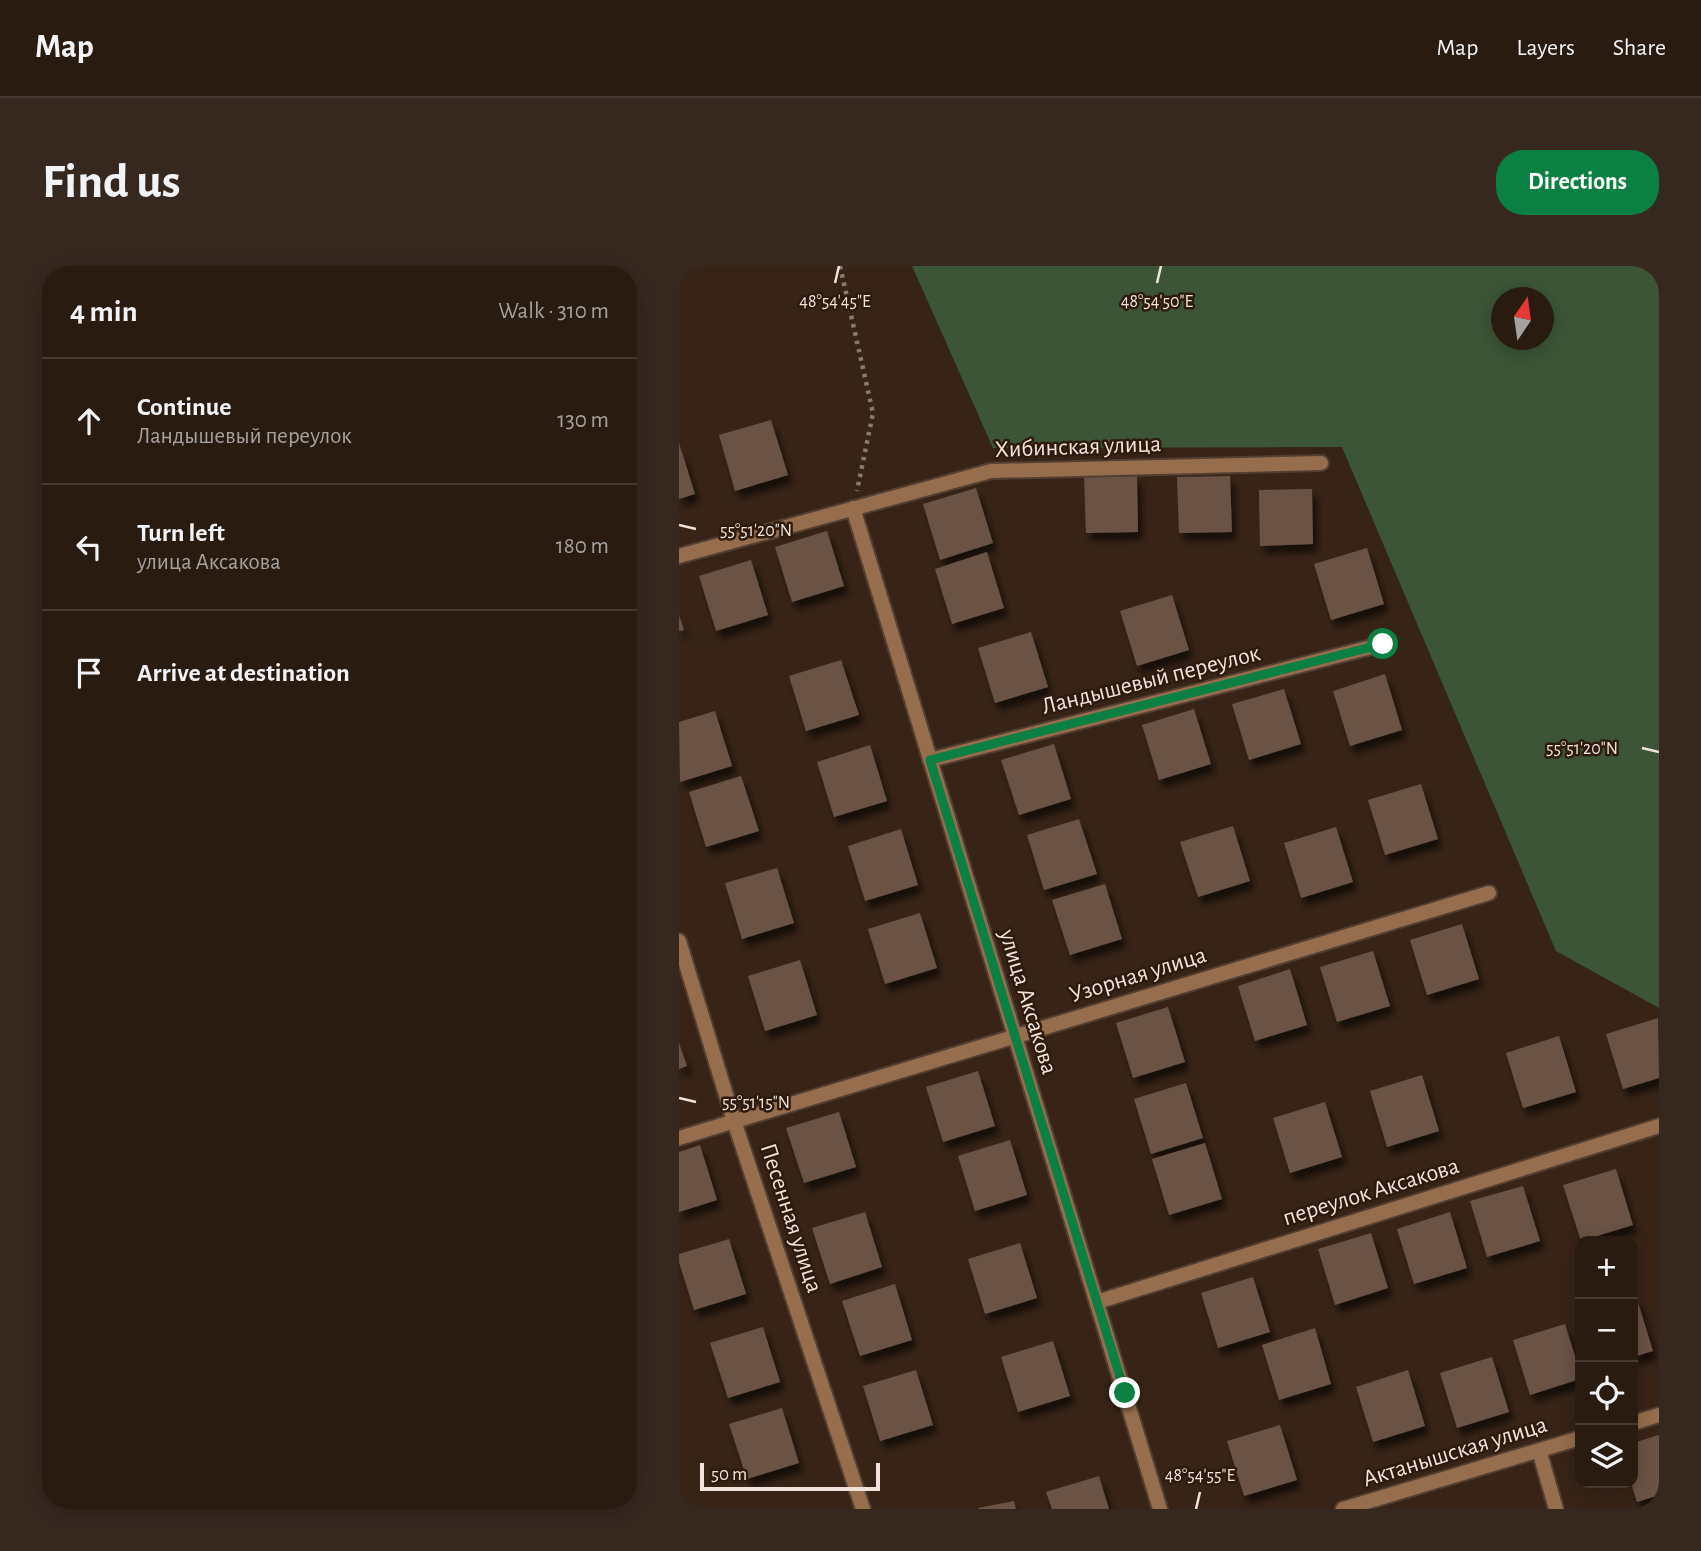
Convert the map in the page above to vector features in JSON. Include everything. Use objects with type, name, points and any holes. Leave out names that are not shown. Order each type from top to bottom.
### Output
[{"type":"street","name":"Хибинская улица","points":[[679,556],[991,471],[1321,463]]},
{"type":"street","name":"улица Аксакова","points":[[853,508],[1160,1509]]},
{"type":"street","name":"Ландышевый переулок","points":[[930,760],[1383,644]]},
{"type":"street","name":"Узорная улица","points":[[679,1138],[1489,893]]},
{"type":"street","name":"Песенная улица","points":[[679,941],[734,1121],[863,1509]]},
{"type":"street","name":"переулок Аксакова","points":[[1097,1303],[1659,1126]]},
{"type":"street","points":[[1638,1421],[1659,1415]]},
{"type":"street","name":"Актанышская улица","points":[[1343,1509],[1575,1439]]},
{"type":"street","points":[[1539,1450],[1556,1509]]},
{"type":"path","points":[[840,266],[873,413],[853,508]]},
{"type":"green space","points":[[912,266],[1659,266],[1659,1008],[1556,951],[1342,447],[993,448]]},
{"type":"building","points":[[771,420],[788,475],[735,491],[719,435]]},
{"type":"building","points":[[679,443],[695,494],[679,499]]},
{"type":"building","points":[[1137,476],[1138,532],[1086,533],[1084,477]]},
{"type":"building","points":[[1230,476],[1232,532],[1179,533],[1177,477]]},
{"type":"building","points":[[976,488],[993,543],[940,560],[923,504]]},
{"type":"building","points":[[1312,489],[1313,544],[1260,546],[1259,490]]},
{"type":"building","points":[[827,531],[844,586],[792,602],[775,547]]},
{"type":"building","points":[[1367,548],[1384,604],[1331,620],[1314,564]]},
{"type":"building","points":[[987,552],[1004,608],[952,624],[935,569]]},
{"type":"building","points":[[751,560],[768,615],[716,631],[699,576]]},
{"type":"building","points":[[1172,595],[1189,650],[1137,666],[1120,611]]},
{"type":"building","points":[[679,615],[684,630],[679,631]]},
{"type":"building","points":[[1031,632],[1048,687],[995,703],[978,648]]},
{"type":"building","points":[[841,660],[859,715],[806,731],[789,676]]},
{"type":"building","points":[[1385,674],[1402,730],[1350,746],[1333,691]]},
{"type":"building","points":[[1284,689],[1301,744],[1249,760],[1232,704]]},
{"type":"building","points":[[1194,709],[1211,764],[1159,780],[1142,725]]},
{"type":"building","points":[[715,711],[732,766],[680,782],[679,722]]},
{"type":"building","points":[[1054,744],[1071,799],[1019,815],[1001,760]]},
{"type":"building","points":[[870,745],[887,801],[834,817],[817,762]]},
{"type":"building","points":[[741,776],[759,831],[706,847],[689,792]]},
{"type":"building","points":[[1421,784],[1438,839],[1385,855],[1368,800]]},
{"type":"building","points":[[1079,819],[1097,874],[1044,890],[1027,835]]},
{"type":"building","points":[[1233,826],[1250,881],[1198,897],[1180,842]]},
{"type":"building","points":[[1336,827],[1353,882],[1301,898],[1284,843]]},
{"type":"building","points":[[901,829],[918,885],[865,901],[848,846]]},
{"type":"building","points":[[777,868],[794,923],[742,939],[725,883]]},
{"type":"building","points":[[1105,884],[1122,939],[1070,955],[1052,900]]},
{"type":"building","points":[[920,913],[937,968],[885,984],[868,929]]},
{"type":"building","points":[[1462,924],[1479,979],[1427,995],[1410,940]]},
{"type":"building","points":[[1373,951],[1390,1006],[1337,1022],[1320,967]]},
{"type":"building","points":[[800,960],[817,1015],[765,1031],[748,976]]},
{"type":"building","points":[[1290,969],[1307,1025],[1255,1041],[1238,986]]},
{"type":"building","points":[[1168,1007],[1185,1062],[1133,1078],[1116,1023]]},
{"type":"building","points":[[1658,1018],[1659,1078],[1623,1089],[1606,1034]]},
{"type":"building","points":[[1559,1036],[1576,1092],[1523,1108],[1506,1053]]},
{"type":"building","points":[[679,1043],[687,1066],[679,1069]]},
{"type":"building","points":[[978,1071],[995,1126],[943,1142],[926,1087]]},
{"type":"building","points":[[1422,1075],[1439,1131],[1387,1147],[1370,1091]]},
{"type":"building","points":[[1186,1083],[1203,1138],[1151,1154],[1134,1099]]},
{"type":"building","points":[[1325,1102],[1342,1157],[1290,1173],[1273,1118]]},
{"type":"building","points":[[839,1112],[856,1167],[804,1183],[786,1128]]},
{"type":"building","points":[[1010,1140],[1027,1195],[975,1211],[958,1156]]},
{"type":"building","points":[[1205,1143],[1222,1199],[1169,1215],[1152,1159]]},
{"type":"building","points":[[700,1145],[717,1200],[679,1212],[679,1152]]},
{"type":"building","points":[[1616,1169],[1633,1225],[1597,1236],[1579,1236],[1563,1185]]},
{"type":"building","points":[[1523,1186],[1540,1241],[1487,1257],[1470,1201]]},
{"type":"building","points":[[865,1212],[882,1267],[830,1284],[812,1228]]},
{"type":"building","points":[[1450,1212],[1467,1268],[1414,1284],[1397,1229]]},
{"type":"building","points":[[1371,1233],[1388,1288],[1335,1305],[1318,1249]]},
{"type":"building","points":[[729,1239],[746,1294],[694,1310],[679,1254]]},
{"type":"building","points":[[1020,1243],[1037,1298],[985,1314],[968,1259]]},
{"type":"building","points":[[1253,1277],[1270,1332],[1218,1348],[1201,1293]]},
{"type":"building","points":[[895,1284],[912,1340],[860,1356],[842,1301]]},
{"type":"building","points":[[1638,1302],[1653,1351],[1638,1356]]},
{"type":"building","points":[[1565,1324],[1575,1356],[1575,1381],[1530,1395],[1513,1340]]},
{"type":"building","points":[[763,1327],[780,1382],[728,1398],[710,1343]]},
{"type":"building","points":[[1315,1328],[1331,1384],[1279,1400],[1262,1345]]},
{"type":"building","points":[[1053,1341],[1070,1396],[1018,1412],[1001,1357]]},
{"type":"building","points":[[1492,1357],[1509,1412],[1457,1428],[1440,1373]]},
{"type":"building","points":[[916,1370],[933,1425],[880,1441],[863,1386]]},
{"type":"building","points":[[1408,1370],[1425,1426],[1373,1442],[1356,1387]]},
{"type":"building","points":[[782,1408],[799,1463],[747,1479],[729,1424]]},
{"type":"building","points":[[1280,1425],[1297,1480],[1244,1496],[1227,1441]]},
{"type":"building","points":[[1659,1435],[1659,1495],[1637,1502],[1633,1488],[1638,1488],[1638,1441]]},
{"type":"building","points":[[1099,1476],[1109,1509],[1052,1509],[1046,1492]]},
{"type":"building","points":[[1014,1501],[1016,1509],[978,1509],[978,1508]]},
{"type":"route","points":[[1125,1393],[930,760],[1383,644]]}]
